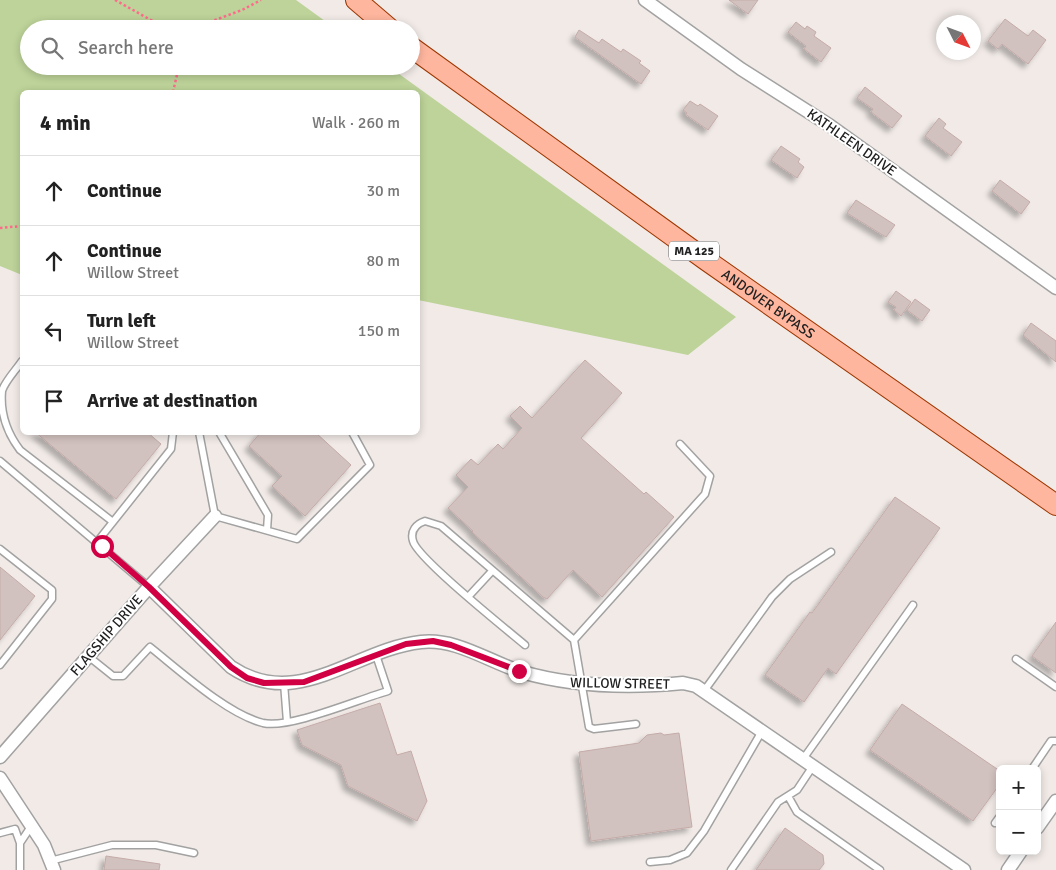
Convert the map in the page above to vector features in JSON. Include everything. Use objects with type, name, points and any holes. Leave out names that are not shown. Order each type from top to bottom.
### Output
[{"type":"main road","points":[[356,0],[379,20]]},
{"type":"main road","name":"ANDOVER BYPASS","points":[[420,53],[698,254],[1056,505]]},
{"type":"street","name":"KATHLEEN DRIVE","points":[[645,0],[741,69],[829,125],[1056,288]]},
{"type":"street","name":"FLAGSHIP DRIVE","points":[[0,757],[149,587],[215,516]]},
{"type":"street","name":"WILLOW STREET","points":[[149,587],[231,667],[247,678],[264,683],[304,682],[406,644],[433,641],[451,645],[519,671],[565,682],[580,684],[683,683],[704,691],[964,870]]},
{"type":"street","points":[[0,778],[44,845],[52,865]]},
{"type":"street","points":[[1041,822],[1056,801]]},
{"type":"street","points":[[1008,870],[1018,855]]},
{"type":"lane","points":[[20,365],[3,390],[2,416],[9,436],[20,450],[113,522]]},
{"type":"lane","points":[[97,542],[172,449],[173,435]]},
{"type":"lane","points":[[200,435],[215,516],[297,539],[370,465],[354,435]]},
{"type":"lane","points":[[221,435],[268,516],[266,530]]},
{"type":"lane","points":[[574,640],[705,494],[710,476],[680,444]]},
{"type":"lane","points":[[0,461],[149,587]]},
{"type":"lane","points":[[525,645],[439,571],[412,542],[413,531],[417,524],[425,521],[441,526],[574,640],[580,684],[589,727],[594,729],[636,724]]},
{"type":"lane","points":[[0,549],[52,590],[52,599],[0,665]]},
{"type":"lane","points":[[704,691],[772,597],[790,579],[831,552]]},
{"type":"lane","points":[[468,597],[492,571]]},
{"type":"lane","points":[[731,870],[778,802],[797,790],[808,762],[913,605]]},
{"type":"lane","points":[[88,656],[113,676],[123,676],[150,647],[237,712],[264,723],[287,722],[388,690],[376,655]]},
{"type":"lane","points":[[1016,659],[1056,687]]},
{"type":"lane","points":[[284,683],[287,722]]},
{"type":"lane","points":[[650,862],[670,860],[687,853],[704,831],[762,730]]},
{"type":"lane","points":[[1035,765],[1051,741],[1056,741]]},
{"type":"lane","points":[[788,796],[797,812],[880,870]]},
{"type":"lane","points":[[20,843],[32,825]]},
{"type":"lane","points":[[0,833],[15,829],[20,843],[20,870]]},
{"type":"lane","points":[[52,865],[112,845],[156,845],[194,853]]},
{"type":"path","points":[[115,0],[151,20]]},
{"type":"path","points":[[215,20],[242,10],[261,0]]},
{"type":"path","points":[[173,90],[177,75]]},
{"type":"path","points":[[0,228],[20,226]]},
{"type":"green space","points":[[0,0],[296,0],[324,20],[20,20],[20,75],[400,75],[736,317],[688,355],[420,300],[420,90],[20,90],[20,274],[0,266]]},
{"type":"building","points":[[729,0],[758,0],[748,14]]},
{"type":"building","points":[[1005,19],[1028,36],[1033,30],[1046,40],[1028,64],[1002,44],[998,49],[988,41]]},
{"type":"building","points":[[796,22],[805,29],[807,26],[816,32],[814,36],[831,48],[821,62],[804,49],[806,46],[788,32]]},
{"type":"building","points":[[579,30],[599,43],[602,39],[621,52],[623,49],[641,61],[639,63],[650,71],[641,84],[575,37]]},
{"type":"building","points":[[865,87],[902,116],[892,128],[871,112],[873,109],[857,98]]},
{"type":"building","points":[[690,101],[698,106],[700,104],[718,116],[708,130],[685,114],[687,113],[683,110]]},
{"type":"building","points":[[939,118],[946,124],[943,128],[962,142],[951,156],[925,136]]},
{"type":"building","points":[[781,146],[800,159],[798,162],[804,167],[797,178],[771,160]]},
{"type":"building","points":[[1000,180],[1030,202],[1021,214],[992,191]]},
{"type":"building","points":[[856,200],[895,225],[886,237],[847,213]]},
{"type":"building","points":[[896,291],[911,302],[901,316],[894,310],[896,307],[888,302]]},
{"type":"building","points":[[915,299],[930,310],[922,321],[907,310]]},
{"type":"building","points":[[1031,323],[1056,341],[1056,362],[1023,335]]},
{"type":"building","points":[[585,360],[622,393],[581,438],[644,494],[646,492],[674,517],[602,597],[573,570],[547,599],[448,508],[468,487],[456,475],[471,459],[478,465],[498,444],[503,449],[522,428],[510,416],[520,406],[532,418]]},
{"type":"building","points":[[39,435],[150,435],[161,444],[116,499]]},
{"type":"building","points":[[258,435],[318,435],[351,465],[305,516],[272,486],[282,476],[249,446]]},
{"type":"building","points":[[895,497],[940,528],[836,674],[828,668],[804,702],[765,675]]},
{"type":"building","points":[[0,567],[35,596],[0,640]]},
{"type":"building","points":[[1056,622],[1056,673],[1032,656]]},
{"type":"building","points":[[380,703],[397,755],[411,751],[427,801],[417,821],[348,786],[341,765],[302,745],[297,730]]},
{"type":"building","points":[[902,704],[996,768],[996,789],[973,821],[870,750]]},
{"type":"building","points":[[661,733],[664,735],[679,733],[692,827],[591,841],[579,752],[639,743],[647,735]]},
{"type":"building","points":[[785,828],[823,855],[824,864],[819,870],[756,870]]},
{"type":"building","points":[[106,856],[160,864],[159,870],[104,870]]},
{"type":"route","points":[[102,546],[149,587],[231,667],[247,678],[264,683],[304,682],[406,644],[433,641],[451,645],[519,671]]}]
